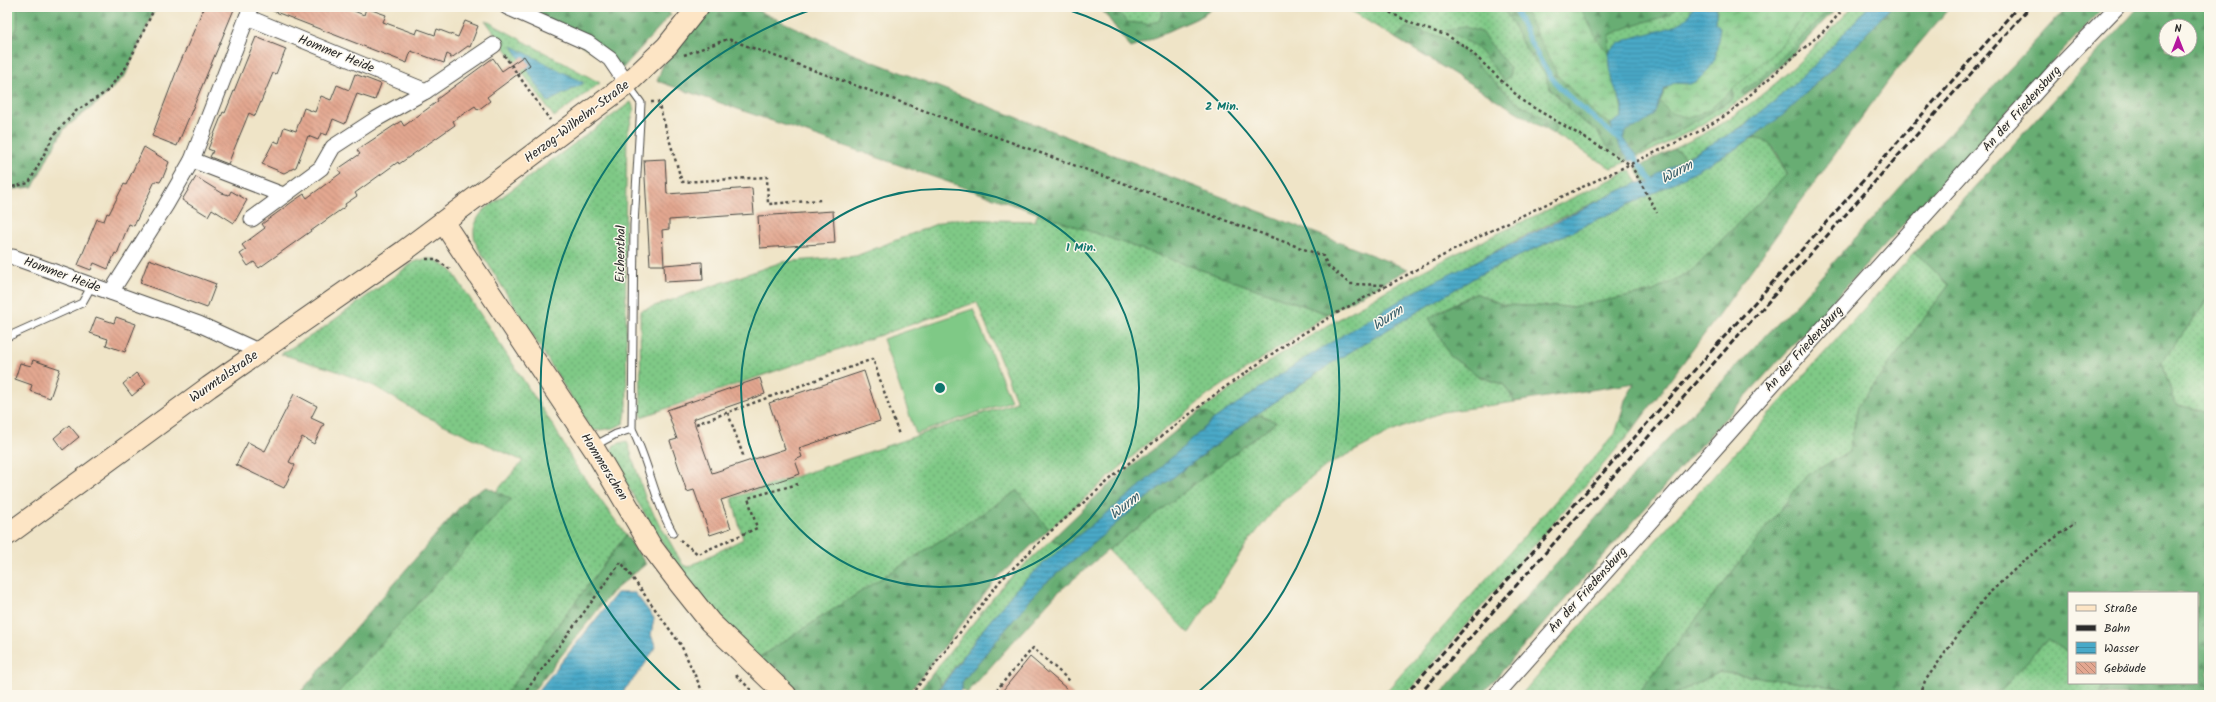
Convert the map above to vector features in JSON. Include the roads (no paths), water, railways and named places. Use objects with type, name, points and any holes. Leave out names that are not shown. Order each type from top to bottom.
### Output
[{"type":"main road","name":"Herzog-Wilhelm-Straße","points":[[443,222],[560,136],[627,84],[667,46],[698,7]]},
{"type":"main road","name":"Wurmtalstraße","points":[[7,535],[443,222]]},
{"type":"main road","name":"Hommerschen","points":[[443,222],[592,447],[651,546],[710,622],[786,695]]},
{"type":"street","points":[[507,7],[588,43],[610,59],[627,84]]},
{"type":"street","name":"An der Friedensburg","points":[[1496,695],[1734,426],[2053,73],[2117,7]]},
{"type":"street","name":"Hommer Heide","points":[[111,292],[192,160],[249,12],[426,91]]},
{"type":"street","points":[[252,219],[321,168],[333,147],[376,119],[426,91],[494,45]]},
{"type":"street","points":[[192,160],[283,195]]},
{"type":"street","name":"Hommer Heide","points":[[13,257],[91,287],[111,292],[206,327],[260,352]]},
{"type":"lane","name":"Eichenthal","points":[[627,84],[640,103],[634,240],[632,429],[638,441],[662,514],[673,533]]},
{"type":"lane","points":[[7,337],[82,303],[91,287]]},
{"type":"lane","points":[[592,447],[616,434],[632,429]]},
{"type":"water","points":[[1693,7],[1716,7],[1716,22],[1720,28],[1715,59],[1709,69],[1697,81],[1690,84],[1674,83],[1665,88],[1653,116],[1641,125],[1626,131],[1623,139],[1637,155],[1631,162],[1618,144],[1612,129],[1611,124],[1622,117],[1622,105],[1611,78],[1609,53],[1616,46],[1625,41],[1679,24],[1687,18]]},
{"type":"water","name":"Wurm","points":[[1868,7],[1891,7],[1851,50],[1783,115],[1736,149],[1662,189],[1479,275],[1335,361],[1253,417],[1155,491],[1040,588],[962,682],[962,689],[957,695],[935,695],[985,627],[1016,589],[1045,562],[1138,488],[1214,419],[1302,360],[1412,293],[1617,192],[1638,183],[1650,183],[1658,174],[1742,127],[1807,73]]},
{"type":"water","points":[[512,46],[584,83],[548,102]]},
{"type":"water","points":[[617,593],[635,593],[654,618],[651,635],[656,647],[641,670],[620,695],[535,695]]},
{"type":"waterway","points":[[1514,7],[1536,52],[1552,78],[1574,102],[1617,138]]},
{"type":"waterway","points":[[1631,153],[1654,184]]},
{"type":"railway","points":[[1405,695],[2018,7]]},
{"type":"railway","points":[[1419,695],[2030,7]]}]
